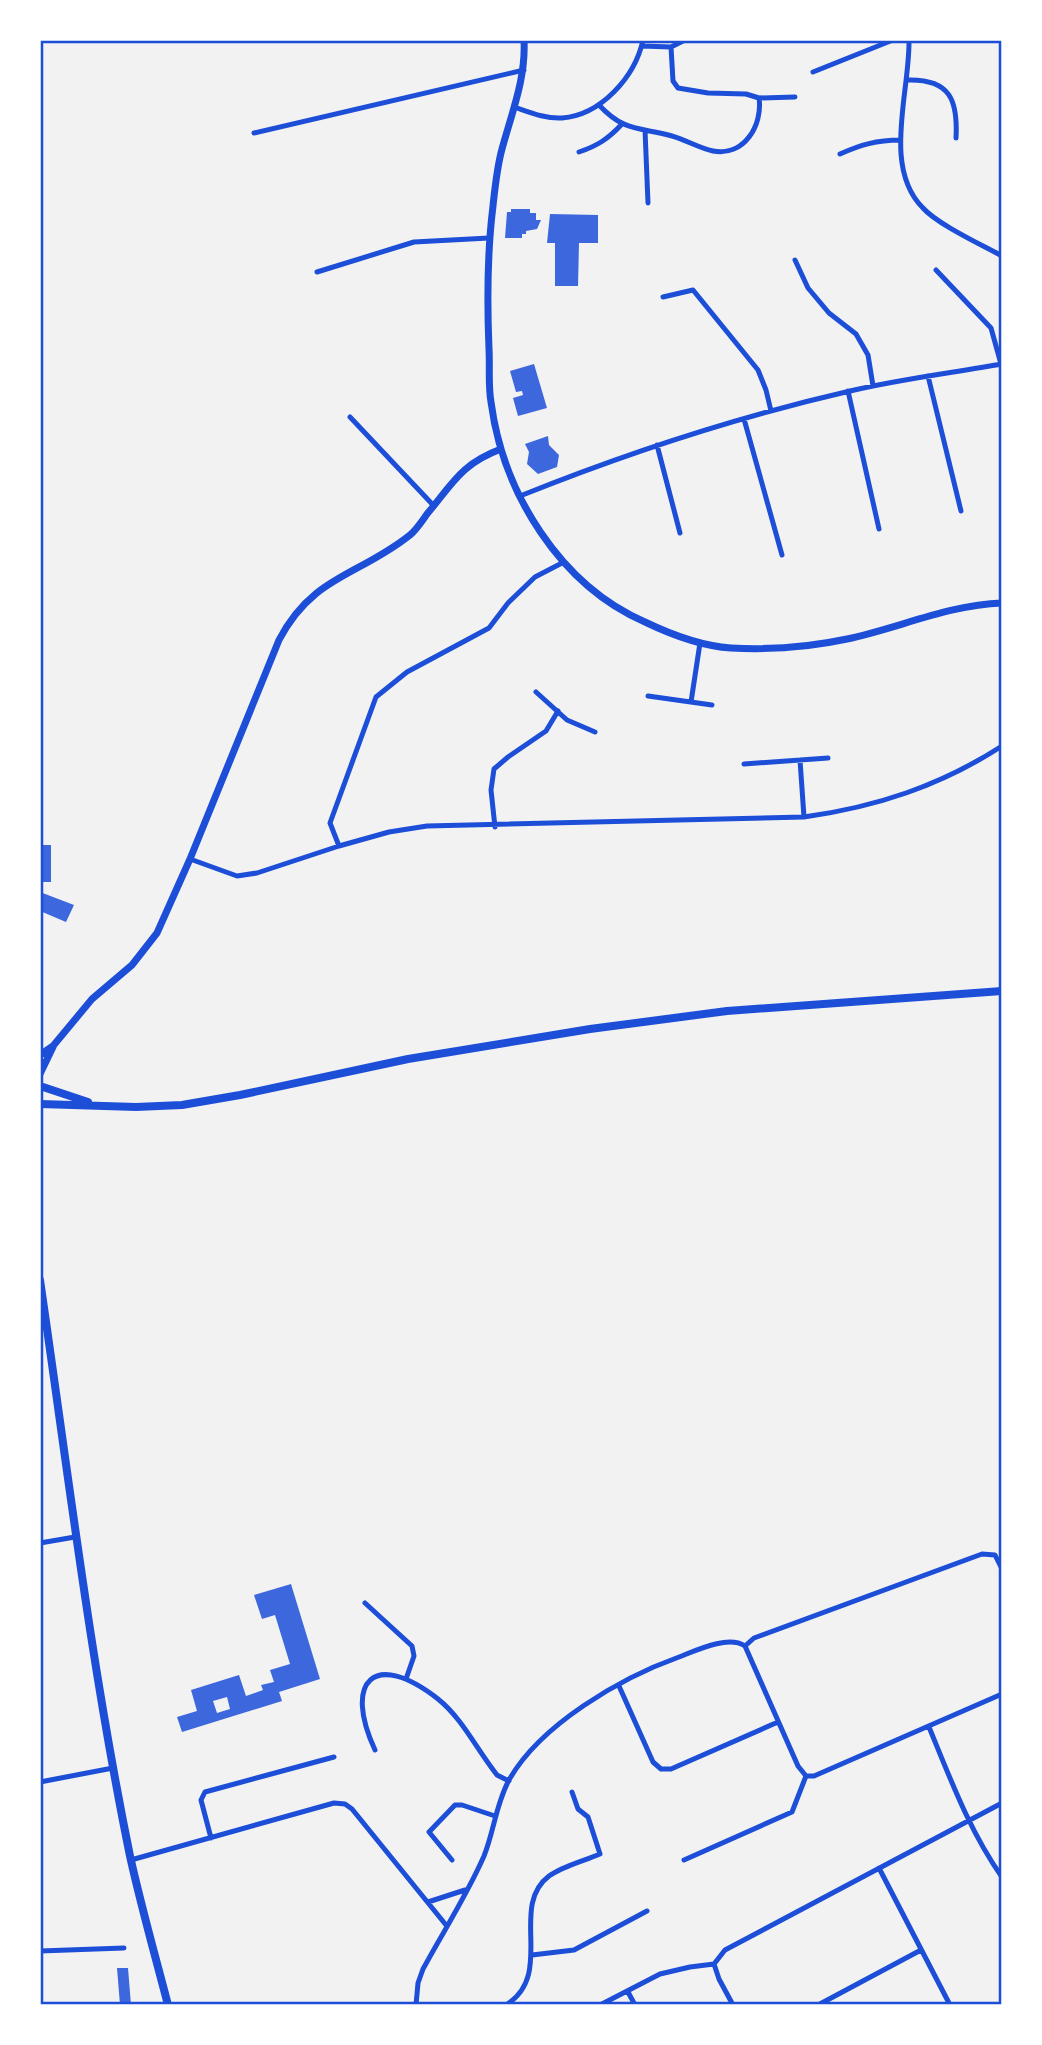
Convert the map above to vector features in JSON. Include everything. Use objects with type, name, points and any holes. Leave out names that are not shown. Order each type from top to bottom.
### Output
[{"type":"main road","points":[[98,1105],[41,1080],[40,1101],[98,1105],[136,1107],[193,1103],[408,1059],[590,1029],[727,1011],[1002,992]]},
{"type":"main road","points":[[40,1280],[75,1537],[113,1768],[131,1860],[168,2005]]},
{"type":"street","points":[[524,40],[524,70],[501,151],[489,238],[487,316],[491,401],[501,449],[520,496],[543,537],[562,563],[604,600],[631,616],[671,634],[700,643],[749,648],[848,639],[956,609],[1002,603]]},
{"type":"street","points":[[514,107],[540,116],[562,118],[583,113],[599,105],[615,91],[635,64],[642,43],[671,47],[685,40]]},
{"type":"street","points":[[813,72],[893,40]]},
{"type":"street","points":[[909,40],[908,80],[900,140],[903,174],[912,195],[924,210],[1002,256]]},
{"type":"street","points":[[671,47],[673,81],[678,88],[708,93],[746,94],[759,98],[795,97]]},
{"type":"street","points":[[254,133],[524,70]]},
{"type":"street","points":[[908,80],[935,83],[950,95],[955,106],[956,138]]},
{"type":"street","points":[[599,105],[621,125],[684,139],[714,151],[725,151],[746,142],[753,134],[761,108],[759,98]]},
{"type":"street","points":[[579,152],[604,141],[621,125]]},
{"type":"street","points":[[645,130],[649,203]]},
{"type":"street","points":[[840,153],[879,140],[900,140]]},
{"type":"street","points":[[317,272],[414,242],[489,238]]},
{"type":"street","points":[[795,260],[808,288],[829,313],[856,334],[868,355],[873,386]]},
{"type":"street","points":[[520,496],[657,444],[771,411],[848,391],[1001,364],[991,328],[936,270]]},
{"type":"street","points":[[663,297],[693,290],[758,370],[771,411]]},
{"type":"street","points":[[928,376],[961,511]]},
{"type":"street","points":[[848,391],[879,529]]},
{"type":"street","points":[[349,417],[434,506]]},
{"type":"street","points":[[744,419],[782,555]]},
{"type":"street","points":[[657,444],[680,533]]},
{"type":"street","points":[[40,1055],[53,1046],[92,999],[132,965],[157,933],[290,619],[306,600],[323,586],[405,538],[458,474],[480,457],[501,449]]},
{"type":"street","points":[[339,846],[330,822],[376,697],[407,672],[489,628],[508,603],[535,577],[562,563]]},
{"type":"street","points":[[691,702],[700,643]]},
{"type":"street","points":[[536,692],[567,719],[595,732]]},
{"type":"street","points":[[649,696],[712,705]]},
{"type":"street","points":[[495,827],[491,790],[494,769],[546,731],[558,711]]},
{"type":"street","points":[[190,859],[237,876],[257,873],[389,832],[427,826],[495,827],[804,817],[842,812],[914,792],[976,763],[1002,746]]},
{"type":"street","points":[[744,764],[828,758]]},
{"type":"street","points":[[800,760],[804,817]]},
{"type":"street","points":[[41,1080],[53,1046]]},
{"type":"street","points":[[40,1543],[75,1537]]},
{"type":"street","points":[[745,1646],[754,1638],[982,1554],[995,1555],[1002,1569]]},
{"type":"street","points":[[365,1603],[412,1646],[414,1656],[406,1679]]},
{"type":"street","points":[[416,2005],[418,1983],[423,1969],[484,1854],[509,1781],[524,1758],[543,1737],[593,1700],[649,1669],[704,1648],[732,1642],[745,1646],[798,1766],[806,1776]]},
{"type":"street","points":[[375,1750],[366,1726],[362,1690],[376,1675],[390,1674],[406,1679],[428,1692],[449,1709],[497,1775],[509,1781]]},
{"type":"street","points":[[618,1686],[653,1762],[661,1769],[671,1769],[778,1722]]},
{"type":"street","points":[[806,1776],[814,1776],[1002,1694]]},
{"type":"street","points":[[929,1727],[968,1820],[1002,1877]]},
{"type":"street","points":[[211,1838],[201,1800],[205,1792],[334,1757]]},
{"type":"street","points":[[40,1783],[113,1768]]},
{"type":"street","points":[[684,1860],[792,1812],[806,1776]]},
{"type":"street","points":[[506,2005],[517,1998],[528,1981],[532,1955],[531,1910],[542,1883],[557,1872],[600,1854],[589,1817],[578,1809],[572,1792]]},
{"type":"street","points":[[131,1860],[334,1803],[345,1804],[352,1809],[446,1925]]},
{"type":"street","points":[[600,2005],[660,1974],[714,1964],[725,1950],[1002,1803]]},
{"type":"street","points":[[452,1860],[429,1832],[455,1805],[495,1816]]},
{"type":"street","points":[[879,1868],[950,2005]]},
{"type":"street","points":[[428,1902],[465,1890]]},
{"type":"street","points":[[532,1955],[574,1950],[647,1911]]},
{"type":"street","points":[[40,1951],[124,1948]]},
{"type":"street","points":[[818,2005],[921,1950]]},
{"type":"street","points":[[714,1964],[733,2005]]},
{"type":"street","points":[[628,1992],[635,2005]]},
{"type":"building","points":[[511,209],[530,209],[530,213],[536,213],[536,220],[541,220],[537,229],[526,231],[522,238],[505,238],[507,212],[511,212]]},
{"type":"building","points":[[550,214],[598,215],[598,243],[579,243],[578,286],[555,286],[555,243],[547,243]]},
{"type":"building","points":[[534,364],[547,408],[518,416],[513,398],[523,395],[522,391],[516,392],[510,371]]},
{"type":"building","points":[[548,436],[549,445],[559,455],[557,467],[538,474],[527,464],[529,452],[525,444]]},
{"type":"building","points":[[40,845],[51,845],[51,882],[40,882]]},
{"type":"building","points":[[40,892],[74,905],[66,922],[40,911]]},
{"type":"building","points":[[291,1584],[320,1679],[279,1692],[282,1701],[182,1732],[177,1717],[197,1711],[191,1690],[239,1675],[246,1696],[263,1690],[261,1685],[274,1682],[270,1670],[290,1664],[275,1615],[262,1619],[254,1595]],"holes":[[[227,1697],[230,1709],[217,1713],[213,1701]]]},
{"type":"building","points":[[117,1968],[128,1968],[131,2005],[120,2005]]}]
